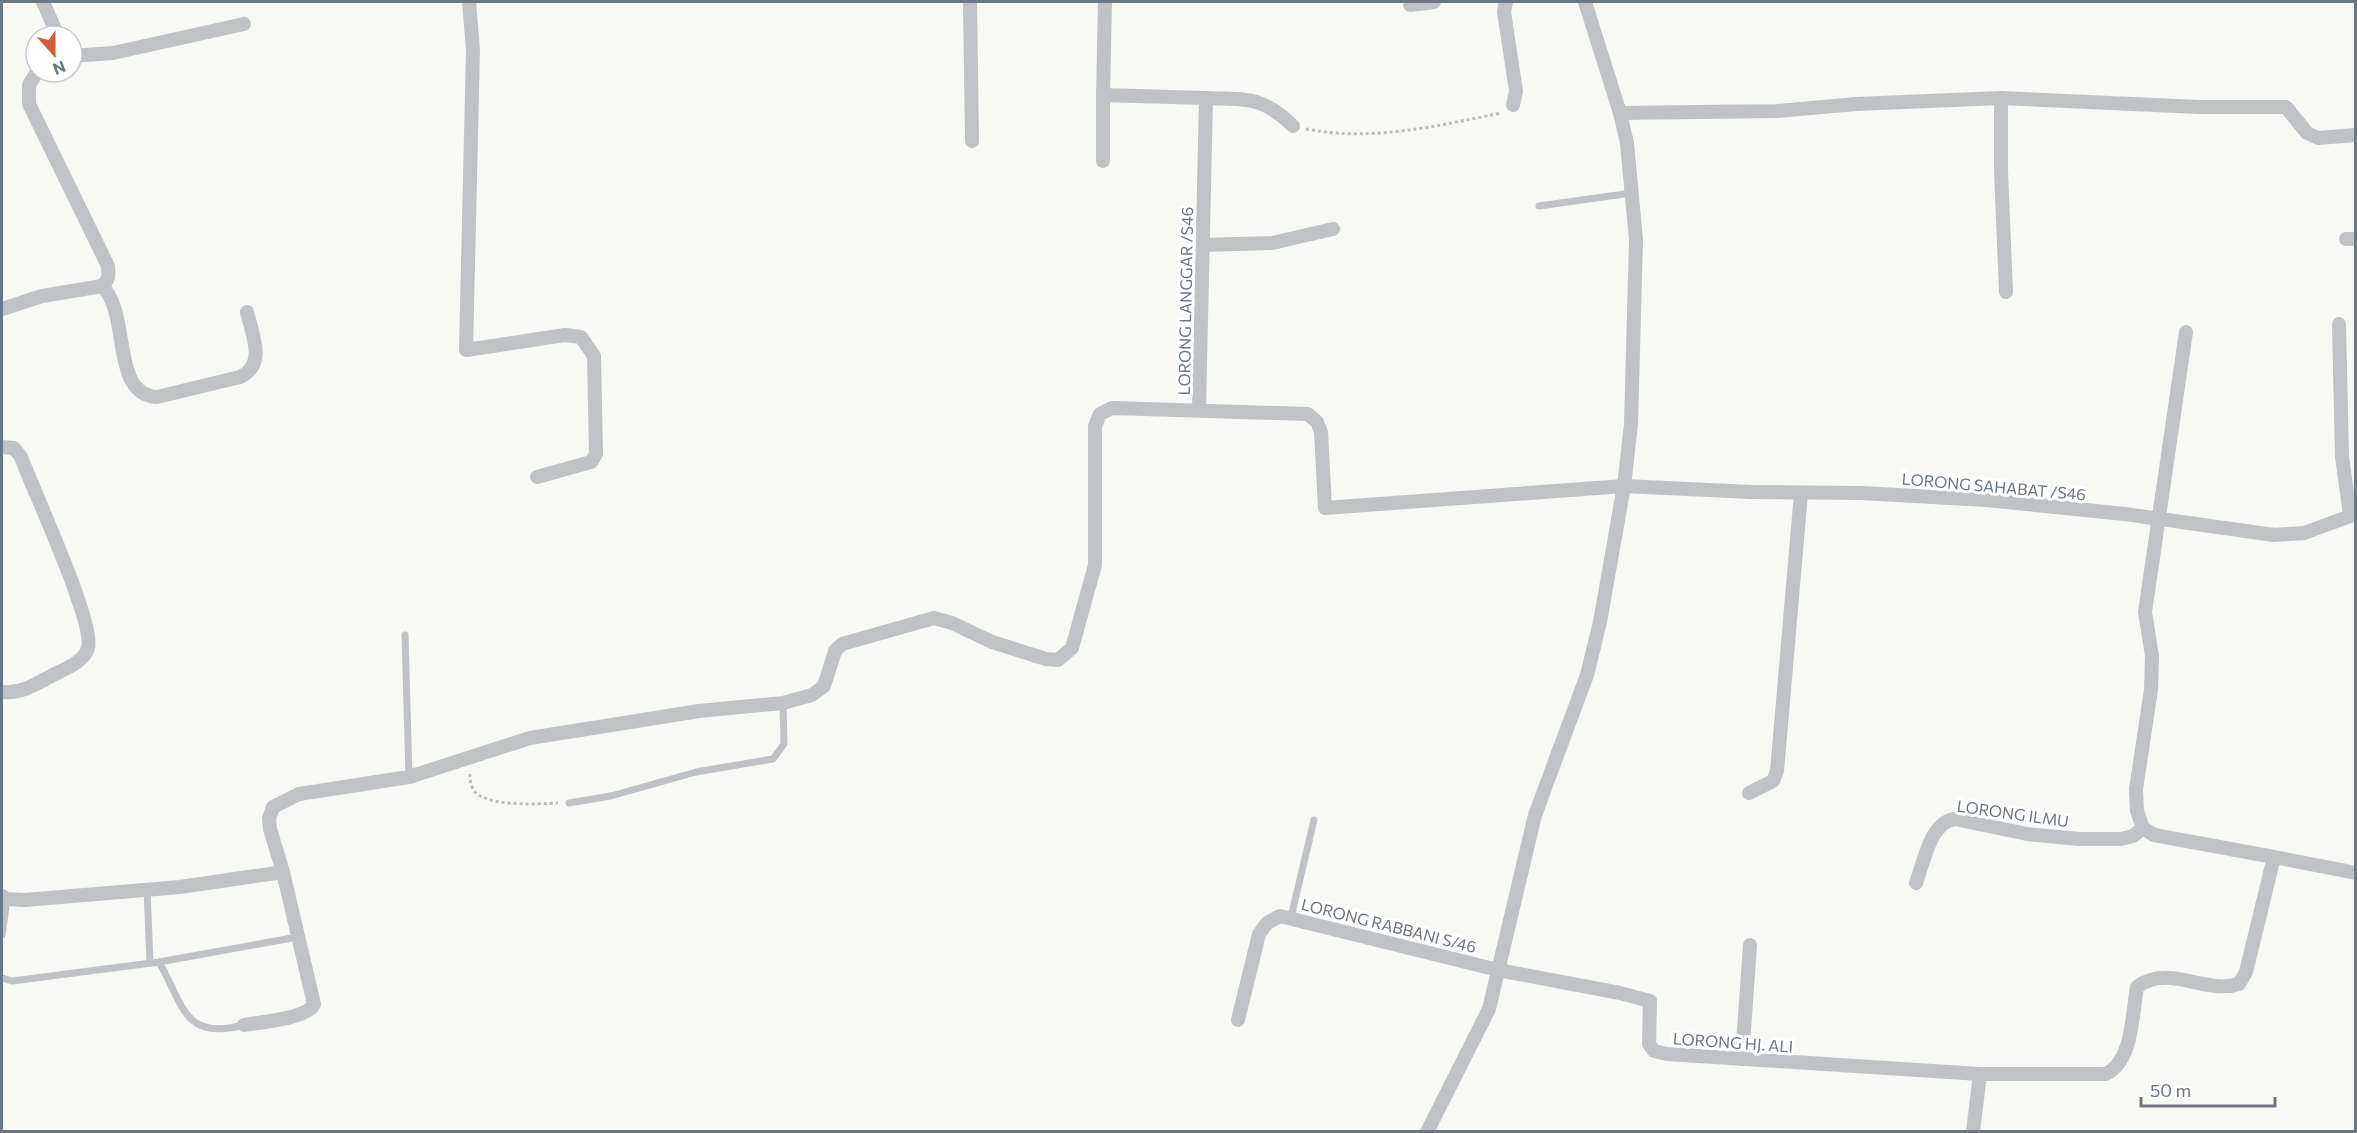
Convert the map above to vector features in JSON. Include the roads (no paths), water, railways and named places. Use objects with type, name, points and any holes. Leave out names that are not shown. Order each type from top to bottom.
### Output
[{"type":"street","points":[[43,2],[53,24]]},
{"type":"street","points":[[469,2],[473,50],[466,350],[565,335],[581,337],[594,356],[596,454],[591,462],[537,477]]},
{"type":"street","points":[[970,2],[972,141]]},
{"type":"street","points":[[1103,161],[1105,2]]},
{"type":"street","points":[[1410,5],[1434,2]]},
{"type":"street","points":[[1506,2],[1504,12],[1516,91],[1513,105]]},
{"type":"street","points":[[1427,1131],[1489,1009],[1535,815],[1587,675],[1600,622],[1624,486],[1632,424],[1636,250],[1632,193],[1620,113],[1585,2]]},
{"type":"street","points":[[84,55],[113,52],[244,24]]},
{"type":"street","points":[[2,309],[42,296],[102,286],[108,281],[108,266],[29,104],[29,84]]},
{"type":"street","points":[[1103,95],[1255,100],[1269,105],[1293,126]]},
{"type":"street","name":"LORONG LANGGAR /S46","points":[[1206,98],[1199,409],[1308,414],[1317,422],[1321,432],[1324,508],[1624,486]]},
{"type":"street","points":[[1620,113],[1777,111],[1856,104],[2001,98],[2199,107],[2286,107],[2307,133],[2318,138],[2355,135]]},
{"type":"street","points":[[2001,98],[2006,292]]},
{"type":"street","points":[[1203,245],[1272,243],[1333,229]]},
{"type":"street","points":[[102,286],[116,307],[129,380],[137,390],[149,397],[157,398],[240,377],[250,371],[257,358],[247,312]]},
{"type":"street","points":[[2339,324],[2342,457],[2353,514]]},
{"type":"street","points":[[2186,332],[2145,612],[2152,656],[2151,690],[2136,789],[2137,811],[2143,828],[2154,835],[2355,873]]},
{"type":"street","points":[[244,1025],[302,1014],[312,1009],[314,999],[283,872],[270,829],[269,818],[273,807],[299,794],[409,777],[530,738],[699,711],[783,703],[821,690],[835,651],[842,644],[922,619],[934,618],[952,623],[992,642],[1046,659],[1058,660],[1067,655],[1072,648],[1095,565],[1096,420],[1100,414],[1112,408],[1199,409]]},
{"type":"street","points":[[2,447],[14,448],[21,457],[75,589],[90,637],[88,650],[79,661],[30,688],[13,693],[2,692]]},
{"type":"street","name":"LORONG SAHABAT /S46","points":[[1624,486],[1862,493],[1986,500],[2274,535],[2304,532],[2353,514]]},
{"type":"street","points":[[1749,793],[1773,781],[1777,771],[1801,493]]},
{"type":"street","name":"LORONG ILMU","points":[[1916,883],[1937,827],[1947,820],[1955,819],[2027,834],[2079,839],[2121,839],[2133,836],[2143,828]]},
{"type":"street","name":"LORONG HJ. ALI","points":[[1498,970],[1620,993],[1650,1001],[1649,1044],[1654,1051],[1980,1074],[2106,1074],[2117,1069],[2124,1057],[2137,987],[2146,980],[2163,977],[2229,987],[2239,984],[2246,972],[2274,857]]},
{"type":"street","points":[[4,898],[180,887],[283,872]]},
{"type":"street","name":"LORONG RABBANI S/46","points":[[1238,1020],[1259,934],[1266,924],[1280,916],[1291,917],[1361,938],[1498,970]]},
{"type":"street","points":[[1742,1059],[1750,945]]},
{"type":"street","points":[[1973,1131],[1980,1074]]},
{"type":"lane","points":[[1539,206],[1632,193]]},
{"type":"lane","points":[[405,635],[409,777]]},
{"type":"lane","points":[[569,803],[611,796],[696,772],[773,759],[784,744],[783,703]]},
{"type":"lane","points":[[1291,917],[1314,820]]},
{"type":"lane","points":[[147,889],[150,963]]},
{"type":"lane","points":[[2,935],[4,898]]},
{"type":"lane","points":[[2,978],[12,981],[159,962],[299,937]]},
{"type":"lane","points":[[159,962],[181,1006],[196,1025],[224,1030],[244,1025]]}]
